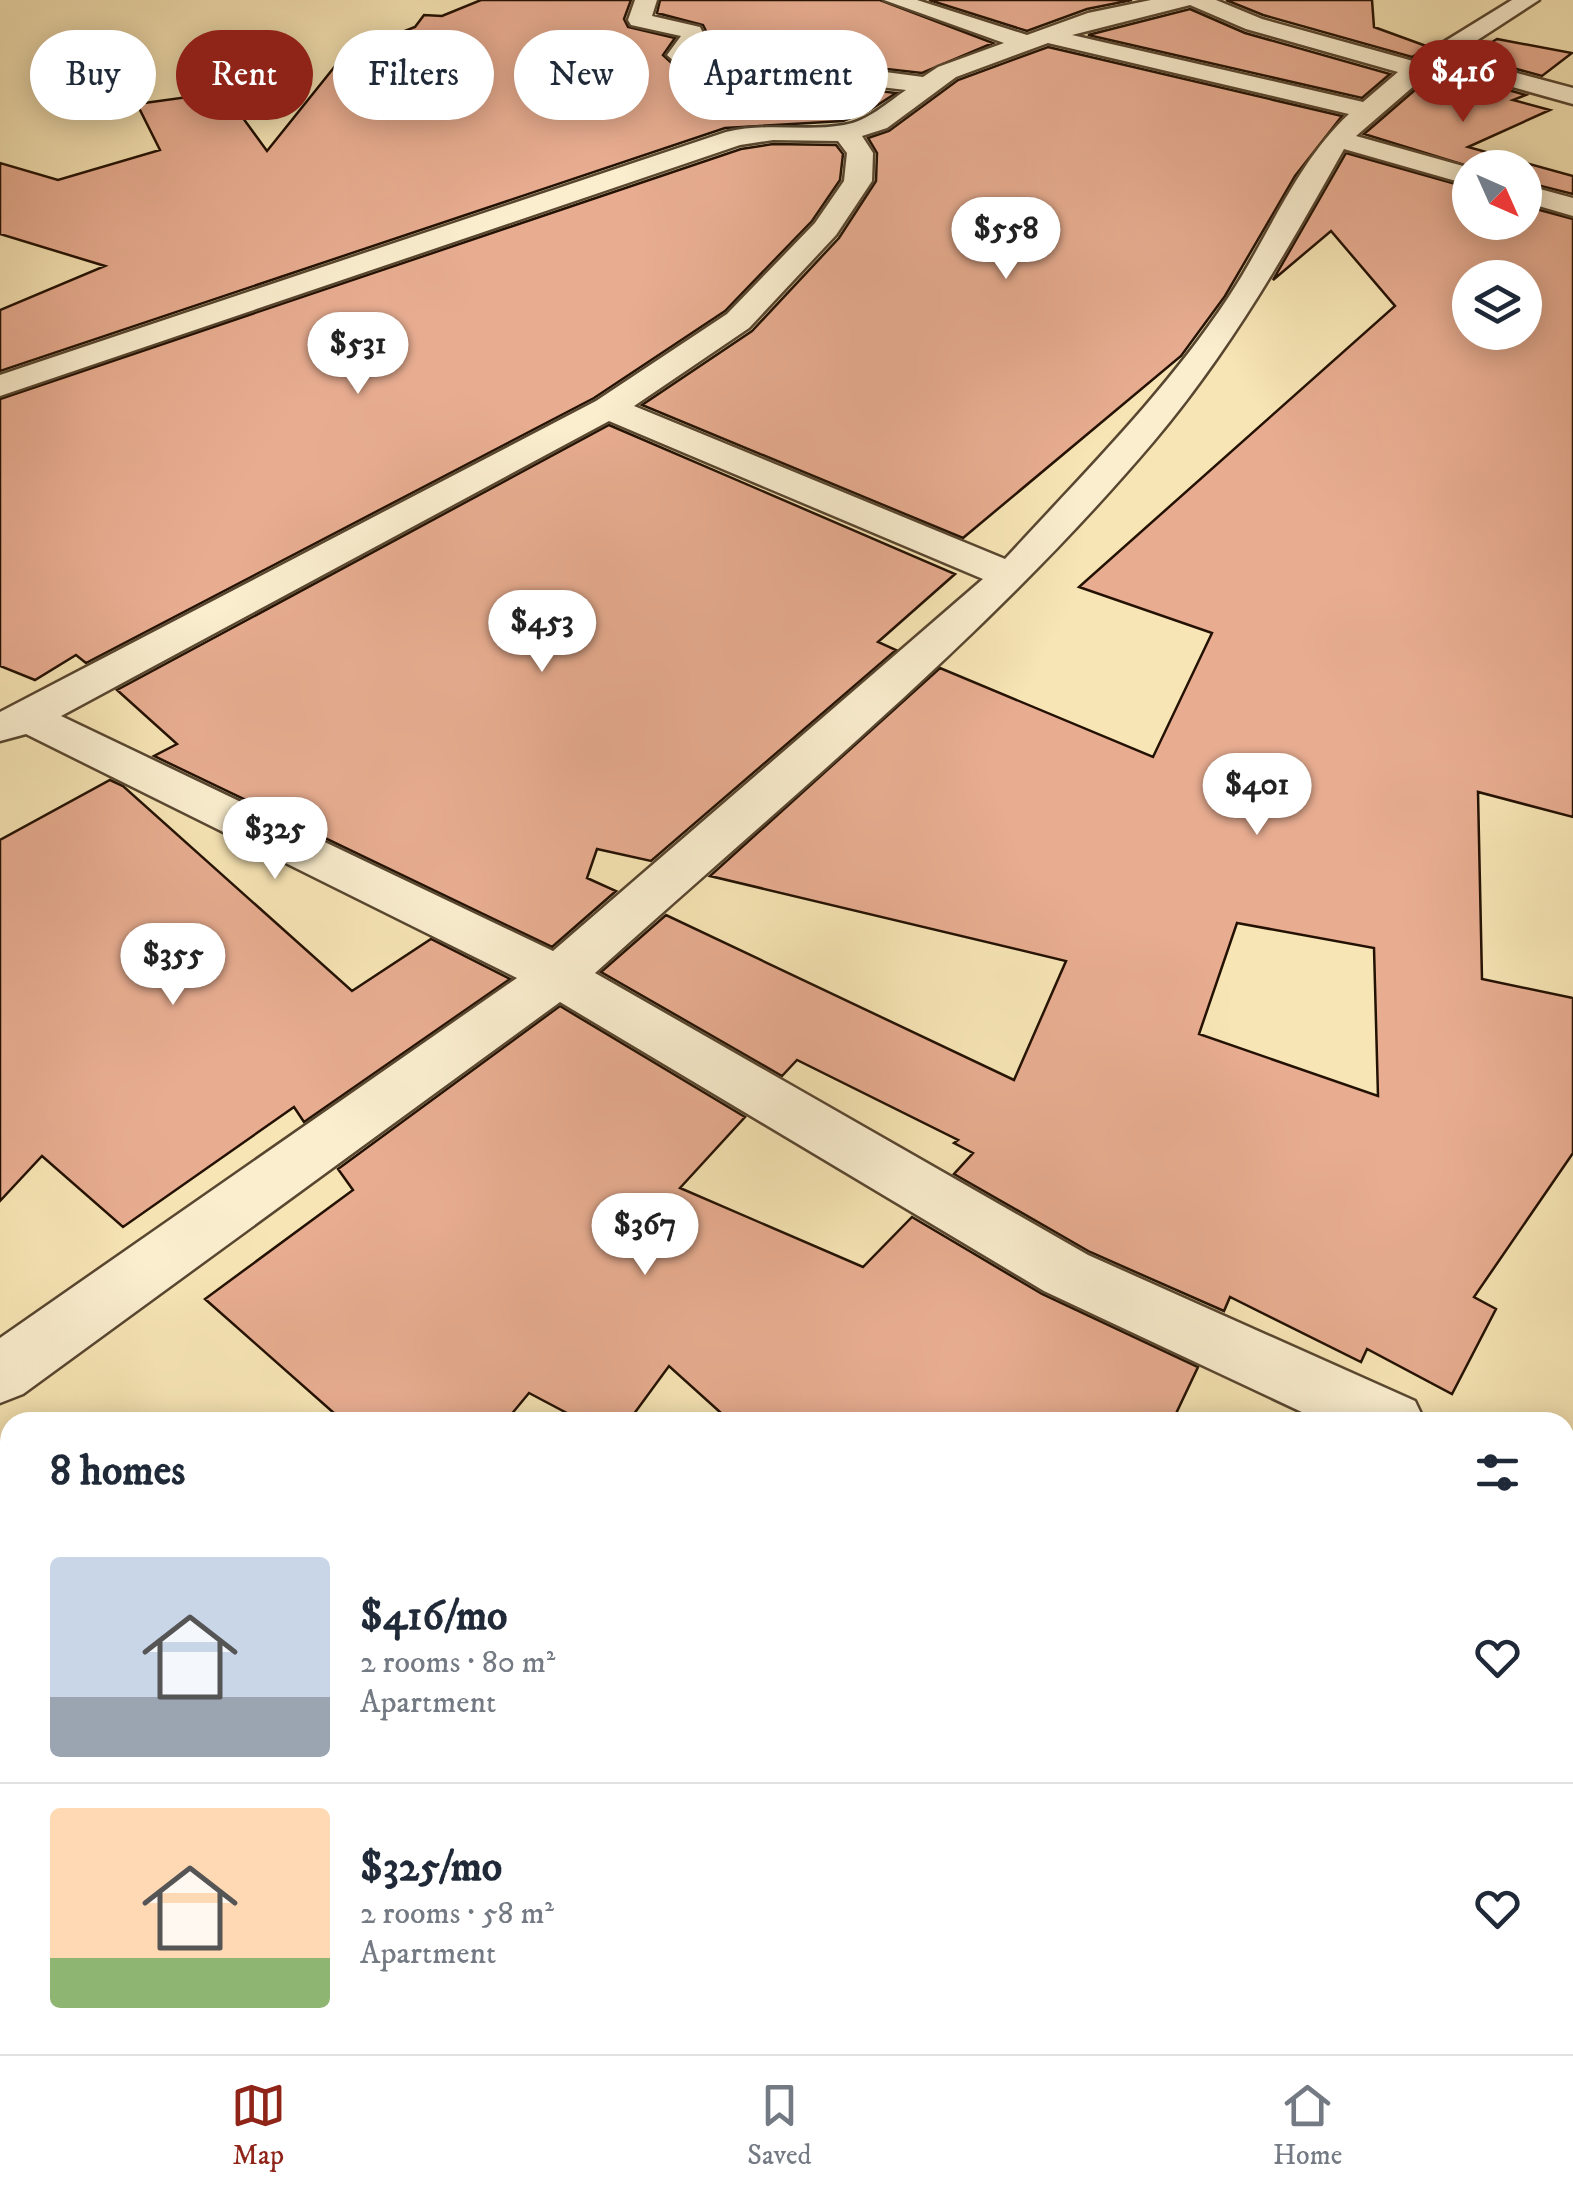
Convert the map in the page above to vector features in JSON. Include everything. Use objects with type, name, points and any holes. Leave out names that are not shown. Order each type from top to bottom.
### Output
[{"type":"street","points":[[646,0],[638,20],[692,32],[694,37],[679,55],[684,58],[772,64],[924,84]]},
{"type":"street","points":[[895,0],[1352,125],[1452,169]]},
{"type":"street","points":[[0,386],[735,138],[773,132],[846,133],[878,122],[924,84],[1033,39],[1147,5],[1184,0]]},
{"type":"street","points":[[1197,0],[1254,24],[1573,96]]},
{"type":"street","points":[[0,1374],[558,976],[1011,576],[1143,431],[1241,303],[1352,125],[1426,64],[1528,0]]},
{"type":"street","points":[[13,724],[608,408],[738,321],[826,229],[858,181],[860,153],[846,133]]},
{"type":"street","points":[[1542,198],[1573,207]]},
{"type":"street","points":[[608,408],[1011,576]]},
{"type":"street","points":[[13,724],[558,976],[1066,1273],[1369,1412]]},
{"type":"building","points":[[481,0],[631,0],[624,19],[628,27],[641,30],[514,30],[514,120],[649,120],[649,32],[669,37],[669,46],[663,55],[669,61],[669,120],[846,120],[725,128],[0,371],[0,310],[105,266],[0,234],[0,163],[58,180],[160,150],[145,120],[156,120],[156,101],[176,99],[176,120],[244,120],[267,151],[292,120],[313,120],[313,94],[333,69],[333,120],[494,120],[494,30],[407,30],[424,15],[442,16]]},
{"type":"building","points":[[660,0],[880,0],[993,43],[922,73],[888,69],[888,30],[706,30],[703,25],[657,13]]},
{"type":"building","points":[[929,0],[1132,0],[1087,9],[1027,31]]},
{"type":"building","points":[[1226,0],[1372,0],[1374,27],[1429,47],[1412,57],[1263,15]]},
{"type":"building","points":[[1190,9],[1245,33],[1390,74],[1362,98],[1088,35]]},
{"type":"building","points":[[1497,39],[1572,53],[1542,76],[1469,56]]},
{"type":"building","points":[[1048,47],[1342,116],[1295,176],[1225,296],[1181,356],[963,538],[642,405],[752,331],[839,238],[876,181],[877,153],[868,138],[889,131],[958,80]]},
{"type":"building","points":[[1438,70],[1526,95],[1513,100],[1550,110],[1468,147],[1479,150],[1452,150],[1452,161],[1364,134]]},
{"type":"building","points":[[773,144],[836,145],[843,154],[840,180],[812,221],[725,311],[594,398],[86,663],[76,655],[35,680],[0,666],[0,399],[741,149]]},
{"type":"building","points":[[1346,153],[1452,183],[1452,240],[1542,240],[1542,211],[1573,219],[1573,817],[1478,792],[1482,979],[1573,998],[1573,1153],[1474,1297],[1496,1309],[1452,1394],[1367,1349],[1361,1362],[1230,1297],[1224,1311],[1090,1252],[954,1174],[973,1153],[954,1143],[958,1140],[797,1060],[782,1076],[601,972],[666,915],[1014,1080],[1066,961],[710,876],[940,668],[1153,757],[1212,633],[1079,587],[1395,306],[1331,231],[1273,280]],"holes":[[[1237,923],[1374,948],[1378,1096],[1199,1034]]]},
{"type":"building","points":[[1542,167],[1573,176],[1573,194],[1542,186]]},
{"type":"building","points":[[609,425],[955,574],[878,642],[896,650],[651,861],[597,849],[587,878],[616,891],[552,947],[154,756],[177,744],[117,690]]},
{"type":"building","points":[[110,780],[123,786],[352,991],[431,939],[510,979],[304,1122],[294,1107],[123,1227],[42,1156],[0,1201],[0,840]]},
{"type":"building","points":[[560,1006],[745,1117],[680,1188],[863,1267],[912,1217],[1042,1294],[1198,1367],[1177,1412],[720,1412],[669,1366],[635,1412],[565,1412],[529,1393],[513,1412],[333,1412],[205,1299],[353,1190],[338,1169]]}]
